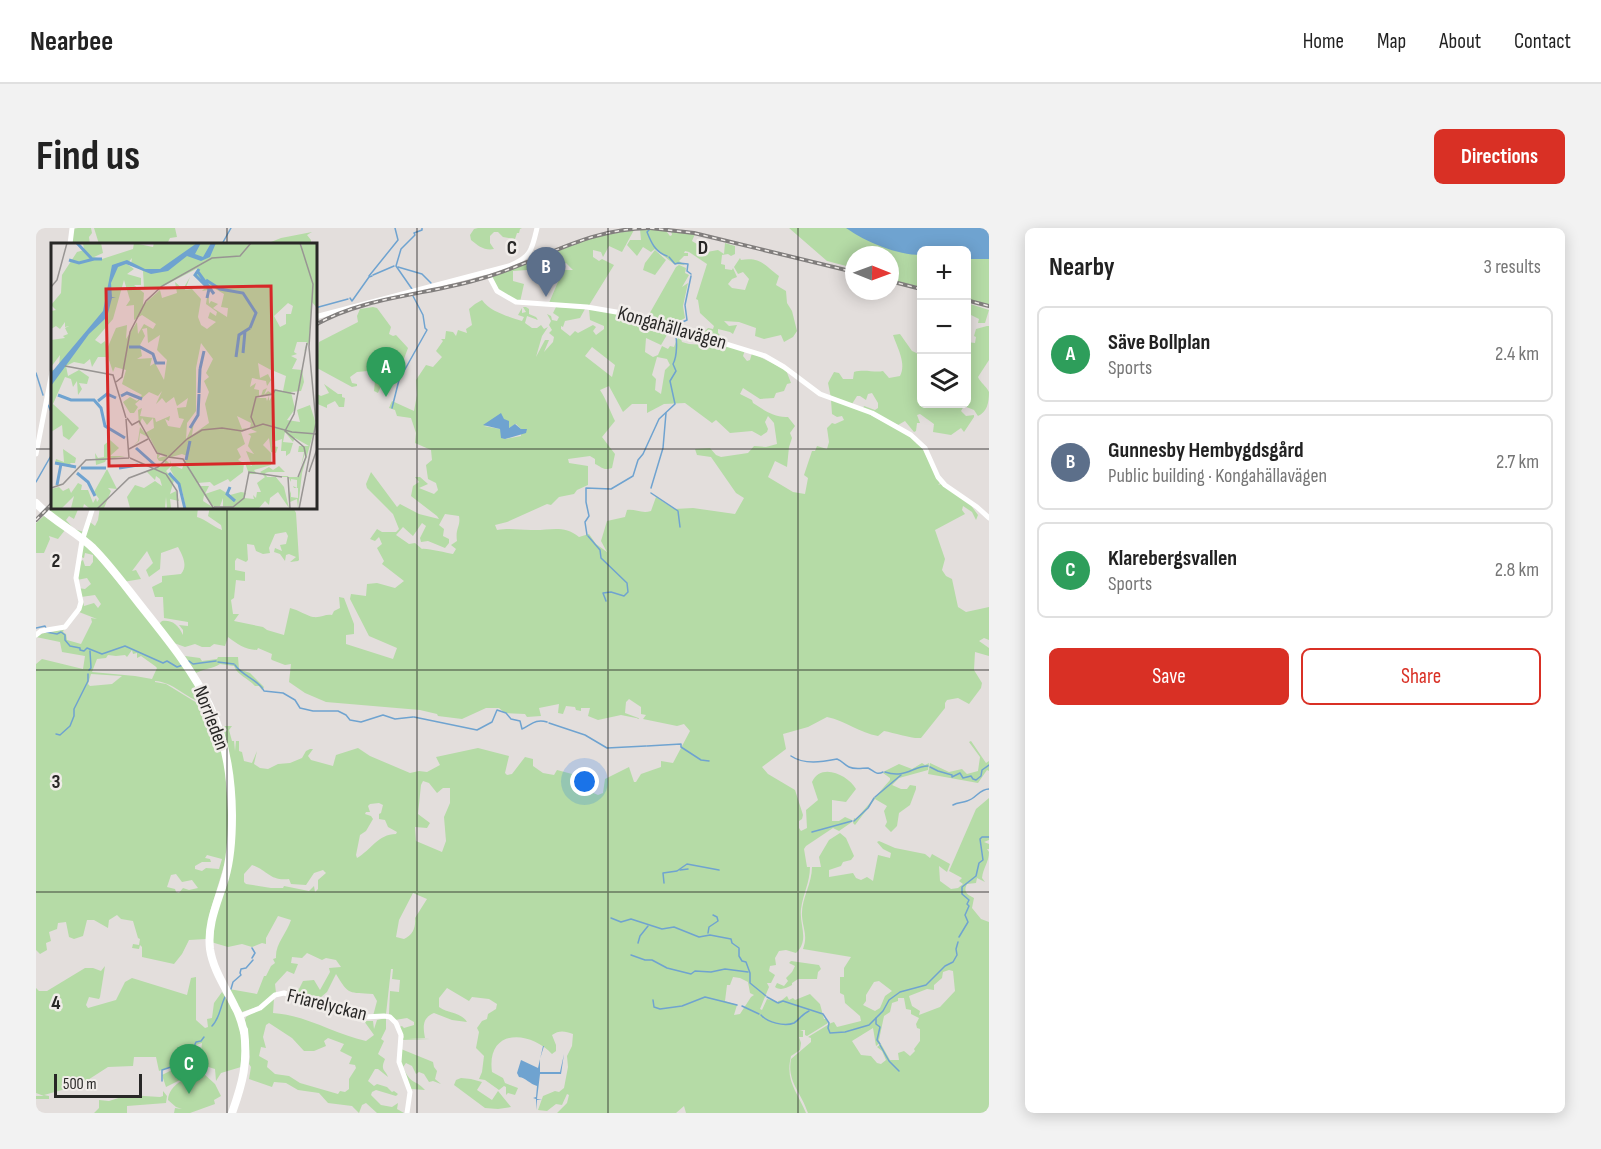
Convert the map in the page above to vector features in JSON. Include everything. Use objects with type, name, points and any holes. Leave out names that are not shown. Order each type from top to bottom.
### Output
[{"type":"highway","name":"Norrleden","points":[[39,505],[50,516],[82,539],[106,563],[190,668],[203,689],[214,715],[227,760],[232,828],[228,864],[212,917],[210,944],[215,967],[242,1016],[246,1049],[245,1071],[232,1113]]},
{"type":"main road","points":[[70,243],[72,228]]},
{"type":"main road","points":[[316,318],[488,275],[524,259],[532,248],[537,228]]},
{"type":"main road","name":"Kongahällavägen","points":[[488,275],[499,293],[516,302],[584,307],[628,314],[765,356],[820,394],[869,411],[911,435],[925,448],[945,485],[976,506],[989,518]]},
{"type":"main road","points":[[36,454],[51,377]]},
{"type":"main road","points":[[36,635],[65,626],[79,609],[81,601],[76,578],[83,540],[93,508]]},
{"type":"main road","name":"Friarelyckan","points":[[242,1016],[261,1007],[275,995],[286,993],[304,999],[331,1003],[364,1017],[392,1018],[400,1033],[399,1064],[410,1092],[407,1113]]},
{"type":"green space","points":[[91,228],[90,243],[71,243],[73,229]]},
{"type":"green space","points":[[94,228],[175,228],[177,237],[170,238],[168,243],[99,243]]},
{"type":"green space","points":[[522,228],[515,239],[503,237],[498,232],[494,232],[490,236],[490,243],[494,249],[488,249],[482,248],[471,240],[470,235],[474,229]]},
{"type":"green space","points":[[664,228],[670,236],[672,235],[671,230],[695,234],[692,241],[702,247],[706,246],[707,252],[718,250],[724,254],[725,243],[735,246],[735,254],[722,255],[721,264],[725,265],[725,269],[732,270],[733,268],[737,277],[728,284],[732,288],[745,290],[749,279],[743,272],[738,274],[734,267],[740,258],[766,265],[779,276],[776,285],[786,291],[787,303],[792,311],[797,331],[793,337],[784,342],[781,335],[764,339],[755,336],[756,328],[739,322],[724,321],[729,326],[737,325],[733,334],[718,329],[718,333],[727,342],[710,337],[710,334],[704,332],[708,328],[713,329],[714,326],[700,313],[696,299],[707,264],[685,251],[684,253],[688,253],[688,256],[684,256],[679,261],[685,265],[674,264],[655,249],[651,252],[643,247],[637,256],[627,245],[630,240],[641,240],[640,229]]},
{"type":"green space","points":[[789,228],[943,228],[989,249],[989,305],[971,300],[971,246],[917,246],[917,286],[899,282],[899,246],[845,246],[845,266],[827,261]]},
{"type":"green space","points":[[634,230],[622,252],[609,246],[603,257],[601,252],[593,250],[593,257],[614,265],[588,307],[549,303],[563,270],[573,270],[566,263],[543,266],[540,258],[594,237]]},
{"type":"green space","points":[[312,232],[307,235],[311,243],[268,243]]},
{"type":"green space","points":[[655,250],[666,260],[655,275],[643,270],[645,263]]},
{"type":"green space","points":[[529,261],[527,270],[513,271],[513,281],[524,284],[520,302],[500,293],[490,277]]},
{"type":"green space","points":[[679,265],[686,268],[685,273],[689,275],[682,287],[688,283],[683,306],[685,318],[672,325],[647,318],[676,267]]},
{"type":"green space","points":[[482,300],[495,311],[522,321],[524,317],[518,315],[522,308],[522,313],[526,312],[523,307],[529,309],[529,314],[538,320],[527,316],[525,323],[532,328],[541,325],[544,329],[548,327],[542,336],[536,357],[545,340],[549,340],[544,352],[553,342],[554,337],[549,333],[552,330],[549,325],[551,321],[547,314],[552,320],[557,321],[559,317],[553,313],[556,307],[585,309],[580,318],[565,321],[563,327],[561,326],[561,329],[570,336],[575,331],[578,333],[593,325],[596,327],[593,331],[596,335],[604,329],[604,326],[590,320],[589,309],[612,312],[671,328],[661,345],[646,338],[645,352],[653,357],[658,355],[662,346],[668,349],[670,346],[674,347],[679,334],[682,342],[689,344],[745,350],[743,356],[747,361],[750,360],[752,353],[786,370],[791,383],[787,384],[784,391],[776,393],[774,398],[760,399],[743,388],[740,394],[769,413],[788,417],[795,426],[790,433],[792,438],[787,467],[775,461],[768,477],[793,492],[805,494],[808,478],[804,475],[812,451],[815,451],[817,446],[827,449],[829,442],[827,428],[832,423],[844,420],[842,416],[837,417],[832,414],[831,400],[856,407],[913,438],[917,444],[921,445],[940,483],[938,485],[941,484],[970,504],[978,515],[976,520],[972,512],[963,506],[962,510],[965,514],[935,530],[945,559],[942,570],[952,579],[958,607],[966,612],[989,607],[989,640],[984,638],[979,641],[989,648],[989,656],[975,652],[974,670],[982,683],[969,704],[958,698],[947,700],[945,708],[921,738],[884,731],[878,736],[827,717],[808,727],[783,734],[786,749],[762,767],[768,774],[795,790],[803,815],[799,821],[801,831],[807,828],[806,810],[818,800],[812,782],[816,776],[828,772],[841,775],[856,789],[846,802],[832,800],[832,821],[839,821],[845,817],[852,822],[839,831],[833,828],[804,849],[807,867],[810,867],[801,909],[802,943],[796,953],[786,950],[779,951],[775,958],[776,965],[770,966],[769,971],[775,975],[771,983],[767,983],[769,987],[760,1009],[762,1010],[767,999],[778,1004],[778,1001],[787,996],[789,1000],[793,998],[795,1000],[810,994],[820,1004],[824,1019],[828,1023],[807,1036],[805,1030],[800,1030],[803,1031],[803,1037],[799,1037],[800,1050],[791,1056],[791,1079],[806,1113],[686,1113],[684,1106],[676,1113],[557,1113],[567,1103],[569,1095],[567,1094],[562,1105],[556,1104],[547,1111],[538,1110],[543,1096],[555,1091],[559,1092],[564,1088],[568,1067],[567,1056],[572,1046],[573,1034],[557,1032],[552,1035],[556,1051],[552,1054],[532,1040],[522,1038],[503,1041],[496,1047],[492,1058],[492,1072],[503,1078],[505,1083],[518,1088],[515,1095],[508,1093],[506,1095],[506,1087],[499,1090],[485,1080],[479,1079],[484,1056],[476,1048],[479,1032],[477,1028],[482,1021],[487,1019],[488,1014],[496,1009],[497,1004],[489,999],[472,997],[469,1001],[447,988],[439,998],[439,1007],[461,1016],[467,1022],[452,1020],[434,1013],[427,1017],[424,1023],[425,1038],[408,1038],[430,1039],[402,1040],[404,1037],[399,1027],[414,1025],[414,1022],[407,1018],[395,1020],[389,1014],[390,991],[399,992],[400,980],[392,979],[393,969],[391,969],[386,1014],[373,1016],[377,1001],[373,994],[350,992],[336,974],[327,992],[321,997],[318,996],[316,999],[293,993],[293,987],[299,989],[303,981],[314,980],[320,990],[330,972],[329,968],[341,967],[336,960],[326,958],[322,960],[307,953],[302,958],[292,957],[291,963],[298,964],[294,974],[287,971],[275,984],[276,993],[260,1006],[242,1012],[229,989],[257,994],[264,976],[275,963],[273,959],[276,958],[277,948],[291,920],[278,916],[266,938],[266,944],[262,943],[252,947],[242,944],[228,947],[211,942],[215,909],[233,824],[221,726],[232,726],[229,730],[235,751],[236,741],[239,741],[239,751],[242,752],[244,761],[252,763],[257,751],[254,764],[260,768],[268,769],[278,764],[290,763],[302,758],[310,749],[313,749],[308,756],[311,760],[333,766],[336,755],[358,748],[370,756],[410,773],[427,772],[440,765],[436,757],[478,748],[509,756],[505,773],[507,775],[512,774],[525,757],[533,759],[533,766],[543,773],[554,775],[557,770],[591,779],[589,789],[598,795],[603,793],[605,779],[629,767],[634,782],[636,782],[641,774],[661,767],[661,761],[673,763],[690,731],[684,724],[677,726],[643,719],[646,715],[641,714],[641,707],[629,699],[626,702],[625,713],[641,719],[621,715],[598,720],[588,716],[590,708],[581,708],[581,711],[576,710],[575,707],[566,706],[563,714],[558,713],[559,704],[539,708],[541,716],[527,717],[525,714],[505,713],[499,708],[486,708],[462,719],[438,716],[420,710],[326,702],[305,693],[289,682],[291,664],[285,665],[272,660],[272,654],[258,648],[253,650],[245,648],[228,637],[225,646],[214,644],[210,647],[202,647],[195,644],[185,647],[174,643],[159,624],[162,621],[172,622],[183,635],[183,630],[179,625],[188,626],[188,622],[164,618],[163,597],[155,597],[152,587],[162,582],[162,576],[181,574],[183,571],[184,561],[178,547],[161,553],[160,569],[149,577],[146,570],[153,563],[147,551],[132,571],[136,570],[141,579],[123,582],[84,539],[90,522],[95,526],[100,508],[198,508],[197,517],[222,530],[221,525],[208,516],[210,508],[294,508],[296,513],[299,560],[290,562],[296,557],[289,554],[286,555],[285,561],[280,554],[274,552],[275,548],[282,551],[280,545],[286,544],[288,536],[286,532],[275,534],[269,548],[270,553],[263,554],[256,551],[254,545],[247,544],[248,560],[246,562],[237,558],[235,561],[235,570],[245,572],[245,581],[236,580],[234,598],[231,600],[233,614],[239,614],[234,621],[263,627],[284,635],[290,608],[313,617],[332,615],[340,608],[339,597],[344,598],[354,624],[354,634],[346,635],[346,644],[393,659],[397,648],[369,636],[350,599],[351,594],[366,596],[367,584],[377,583],[395,588],[404,581],[382,564],[384,561],[377,548],[382,544],[379,537],[375,541],[370,539],[377,529],[382,532],[396,532],[399,529],[393,514],[367,488],[366,484],[371,472],[397,507],[400,504],[419,514],[439,519],[411,496],[413,486],[419,482],[415,477],[420,477],[428,484],[419,488],[434,494],[438,490],[436,483],[428,479],[426,465],[432,460],[431,450],[415,443],[416,433],[411,418],[397,416],[395,410],[389,408],[392,401],[414,411],[417,395],[416,380],[426,365],[433,367],[442,357],[436,351],[443,341],[441,339],[445,339],[446,331],[453,332],[456,336],[458,330],[467,333],[466,329],[472,325],[469,309]],"holes":[[[592,347],[615,365],[612,377],[585,356]],[[657,357],[667,359],[670,365],[665,370],[661,394],[655,390],[656,379],[652,375]],[[609,386],[623,412],[632,404],[647,404],[647,413],[664,404],[685,403],[712,423],[716,420],[730,433],[752,431],[761,436],[767,432],[765,422],[768,416],[774,423],[777,444],[766,447],[754,446],[748,453],[721,457],[710,448],[695,449],[697,455],[711,457],[736,493],[744,498],[735,514],[693,508],[674,509],[656,497],[651,511],[627,510],[625,517],[607,521],[601,541],[607,552],[596,544],[589,534],[579,537],[573,533],[556,529],[497,530],[495,525],[547,504],[551,505],[559,497],[574,494],[588,485],[588,466],[569,463],[568,459],[590,456],[595,459],[595,464],[607,469],[612,468],[615,454],[602,437],[615,421],[600,390]],[[509,421],[509,428],[516,424],[521,429],[521,436],[505,439],[500,429],[484,426]],[[445,514],[459,516],[457,541],[451,545],[456,549],[453,554],[422,549],[415,543],[409,544],[396,535],[403,527],[413,536],[422,523],[426,526],[420,538],[421,542],[428,541],[445,548],[449,539],[443,536],[444,529],[439,525]],[[423,781],[429,783],[437,793],[443,788],[450,788],[450,803],[444,817],[446,841],[442,852],[416,841],[415,827],[427,828],[430,823],[418,814]],[[370,804],[383,805],[379,819],[385,820],[388,827],[397,832],[379,839],[357,858],[360,835],[366,831],[373,819],[365,814],[370,812],[368,806]],[[252,865],[273,877],[289,879],[291,884],[306,885],[314,873],[323,870],[326,873],[318,880],[318,889],[315,892],[314,886],[309,891],[284,886],[283,888],[271,888],[246,884],[244,874]],[[413,893],[427,899],[415,918],[415,925],[410,935],[404,939],[396,937],[399,920]],[[733,977],[740,978],[748,982],[750,993],[754,995],[740,1014],[734,1015],[737,1005],[725,1001],[727,985],[730,985]]]},
{"type":"green space","points":[[971,304],[989,310],[985,323],[978,323],[979,319],[971,315]]},
{"type":"green space","points":[[377,308],[391,327],[389,334],[396,335],[408,348],[402,364],[395,362],[393,372],[384,378],[378,393],[374,391],[375,381],[368,371],[357,372],[350,377],[352,383],[357,384],[352,387],[317,368],[319,342],[358,322],[357,316],[360,309]]},
{"type":"green space","points":[[989,326],[989,360],[978,377],[989,392],[988,403],[984,412],[978,416],[974,410],[969,408],[971,408],[971,342],[975,343],[976,329]]},
{"type":"green space","points":[[900,334],[912,351],[917,353],[917,408],[963,408],[961,411],[966,416],[974,415],[964,432],[961,428],[951,435],[933,432],[934,424],[920,414],[917,415],[920,423],[917,423],[914,432],[905,421],[898,425],[863,408],[864,406],[875,410],[878,408],[878,403],[872,393],[868,394],[866,400],[857,396],[852,404],[831,398],[828,383],[834,372],[839,373],[843,379],[853,379],[854,372],[862,371],[883,371],[889,378],[900,376],[902,361],[893,335]]},
{"type":"green space","points":[[324,384],[338,394],[342,394],[345,398],[344,407],[339,407],[335,401],[327,405],[327,408],[316,403],[316,394],[321,396],[329,393]]},
{"type":"green space","points":[[51,507],[79,508],[74,519],[69,516],[66,520],[74,529],[84,532],[83,537],[48,511]]},
{"type":"green space","points":[[44,516],[65,530],[58,539],[49,536],[50,539],[44,553],[36,553],[36,523]]},
{"type":"green space","points":[[84,542],[186,664],[216,725],[210,725],[202,703],[168,684],[155,682],[166,684],[202,706],[208,726],[216,727],[224,756],[229,824],[226,859],[210,912],[206,939],[189,940],[174,964],[142,957],[140,945],[139,949],[132,948],[133,944],[139,945],[140,939],[133,921],[121,919],[117,915],[109,920],[108,928],[94,920],[87,920],[83,936],[74,939],[69,937],[66,922],[58,923],[57,929],[49,932],[51,941],[46,943],[47,950],[40,954],[36,950],[36,664],[42,659],[83,669],[85,656],[62,652],[60,642],[36,637],[64,629],[67,640],[81,644],[92,622],[91,618],[97,619],[79,612],[83,601],[84,606],[94,603],[98,608],[101,604],[95,595],[81,597],[78,588],[85,589],[91,584],[87,578],[77,580],[81,561],[83,560],[85,566],[90,566],[93,562],[93,555],[85,553],[84,558],[81,557]],"holes":[[[132,650],[133,654],[137,653],[137,658],[141,656],[155,666],[157,668],[152,679],[92,672],[97,659],[106,658],[108,655],[127,657]],[[91,674],[122,676],[112,684],[90,686],[88,684]],[[207,855],[222,859],[219,869],[206,868],[202,871],[195,869],[195,866],[202,862],[211,862],[210,859],[205,858]],[[176,874],[182,882],[192,880],[198,888],[189,890],[183,888],[179,893],[176,892],[175,889],[167,887],[171,875]]]},
{"type":"green space","points":[[185,656],[200,658],[202,661],[218,657],[238,657],[239,669],[250,673],[264,687],[262,690],[259,686],[255,686],[234,666],[220,664],[196,673]]},
{"type":"green space","points":[[971,741],[986,763],[989,761],[989,771],[987,770],[978,783],[928,774],[930,763],[949,772],[962,769],[967,774],[978,771],[980,757],[969,742]]},
{"type":"green space","points":[[922,763],[925,765],[929,763],[928,770],[899,778],[892,785],[901,789],[907,789],[910,785],[916,786],[916,789],[910,805],[899,813],[897,826],[891,832],[885,826],[887,822],[884,811],[887,806],[875,799],[855,825],[853,823],[854,818],[856,819],[890,780],[883,773],[885,771],[899,764],[912,769]]},
{"type":"green space","points":[[989,798],[989,840],[984,842],[989,844],[989,849],[987,849],[989,856],[982,878],[985,882],[977,878],[976,883],[967,884],[965,889],[974,898],[972,908],[981,919],[989,922],[989,1113],[808,1113],[791,1074],[791,1059],[811,1042],[811,1038],[808,1037],[831,1023],[834,1022],[837,1027],[861,1021],[860,1016],[845,1003],[844,995],[840,993],[840,977],[844,977],[844,968],[851,957],[803,949],[805,936],[802,910],[812,867],[821,867],[819,857],[829,840],[840,833],[846,838],[854,856],[851,860],[843,862],[841,866],[829,870],[829,877],[853,873],[861,880],[867,877],[873,881],[878,855],[890,858],[891,853],[883,849],[877,842],[879,841],[895,848],[925,854],[930,858],[932,854],[950,864],[947,872],[939,866],[940,881],[951,889],[958,888],[963,884],[959,881],[962,878],[949,871],[976,809]],"holes":[[[953,971],[955,991],[940,1007],[919,1015],[920,1011],[912,1006],[909,996],[927,989],[934,990],[934,985],[942,978],[943,972]],[[879,981],[892,991],[885,996],[880,1008],[875,1011],[863,1005],[874,982]],[[898,998],[904,998],[906,1009],[911,1010],[911,1014],[919,1018],[916,1024],[920,1029],[920,1041],[910,1056],[904,1051],[898,1053],[899,1060],[890,1060],[881,1044],[877,1047],[882,1051],[886,1060],[881,1064],[877,1063],[871,1056],[861,1055],[852,1041],[873,1028],[876,1046],[880,1043],[884,1016],[890,1012],[892,1003],[898,1001]]]},
{"type":"green space","points":[[791,961],[819,965],[821,969],[817,979],[798,979],[786,988],[775,987],[777,983],[784,986],[788,981],[786,978],[795,966],[789,963]]},
{"type":"green space","points":[[105,966],[100,997],[99,999],[89,997],[86,1005],[88,1008],[116,1000],[125,982],[132,978],[187,995],[191,978],[196,977],[196,1020],[205,1028],[208,1027],[207,1019],[212,1018],[214,1003],[222,992],[234,1010],[240,1027],[241,1067],[221,1073],[216,1081],[215,1069],[205,1066],[200,1059],[202,1043],[196,1045],[186,1061],[159,1071],[156,1057],[134,1057],[133,1066],[108,1067],[80,1085],[44,1095],[49,1096],[49,1099],[36,1099],[36,1096],[44,1096],[36,1093],[36,988],[39,991],[47,991],[85,968],[101,971]]},
{"type":"green space","points":[[274,998],[273,1013],[297,1017],[366,1041],[374,1035],[364,1021],[373,1021],[374,1029],[377,1020],[386,1018],[386,1029],[381,1039],[384,1041],[378,1054],[385,1059],[383,1068],[388,1077],[375,1069],[368,1081],[374,1086],[377,1084],[387,1087],[398,1094],[396,1096],[376,1090],[371,1095],[381,1105],[392,1107],[398,1103],[397,1109],[404,1113],[377,1113],[366,1103],[362,1105],[359,1113],[352,1106],[328,1103],[319,1093],[298,1090],[286,1083],[274,1082],[272,1087],[249,1079],[251,1067],[246,1017]],"holes":[[[269,1023],[292,1038],[304,1051],[314,1051],[326,1046],[324,1041],[328,1038],[344,1044],[340,1051],[352,1057],[349,1064],[355,1065],[356,1068],[349,1079],[349,1089],[345,1092],[340,1091],[338,1094],[300,1083],[289,1076],[275,1074],[267,1067],[268,1061],[259,1056],[261,1047],[266,1048],[263,1037],[266,1025]]]},
{"type":"green space","points":[[401,1049],[433,1062],[437,1071],[435,1079],[441,1084],[429,1082],[424,1074],[419,1072],[416,1074],[412,1066],[406,1063],[403,1067],[411,1080],[425,1090],[411,1089],[400,1062]]},
{"type":"green space","points":[[178,1067],[182,1079],[166,1087],[162,1075]]},
{"type":"green space","points":[[203,1073],[215,1084],[221,1096],[214,1100],[215,1104],[190,1113],[174,1113],[175,1108],[182,1109],[168,1100],[172,1089],[186,1078]]},
{"type":"green space","points":[[461,1078],[482,1082],[477,1090],[492,1100],[498,1091],[511,1107],[485,1108],[454,1085],[456,1080]]},
{"type":"green space","points":[[163,1091],[167,1096],[166,1103],[127,1106],[127,1113],[94,1113],[99,1108],[99,1100],[109,1101],[128,1095],[160,1097],[163,1096]]},
{"type":"water","points":[[846,228],[989,228],[989,259],[971,259],[971,246],[917,246],[917,255],[899,252],[899,246],[881,246]]},
{"type":"water","points":[[501,413],[504,419],[509,421],[509,428],[515,424],[521,429],[527,429],[526,433],[505,439],[501,438],[500,429],[483,425]]},
{"type":"water","points":[[564,1054],[561,1074],[540,1074],[537,1099],[542,1100],[537,1100],[536,1110],[536,1099],[533,1098],[536,1097],[537,1086],[519,1077],[517,1073],[521,1060],[538,1068],[540,1059],[540,1072],[560,1072]]},
{"type":"waterway","points":[[223,243],[231,228]]},
{"type":"waterway","points":[[369,276],[398,240],[395,228]]},
{"type":"waterway","points":[[412,289],[396,266],[401,249],[415,235],[414,233],[422,228]]},
{"type":"waterway","points":[[650,229],[647,232],[654,246],[667,256]]},
{"type":"waterway","points":[[669,257],[675,264],[688,264],[687,271],[691,274]]},
{"type":"waterway","points":[[373,275],[394,266]]},
{"type":"waterway","points":[[398,267],[422,274],[431,283]]},
{"type":"waterway","points":[[350,298],[352,301],[372,276]]},
{"type":"waterway","points":[[676,325],[687,320],[685,305],[691,276]]},
{"type":"waterway","points":[[392,408],[399,380],[427,330],[423,315],[413,296]]},
{"type":"waterway","points":[[316,308],[348,299]]},
{"type":"waterway","points":[[587,535],[585,522],[589,516],[586,488],[611,489],[633,476],[638,460],[659,419],[675,404],[670,381],[676,371],[673,364],[677,347],[674,330]]},
{"type":"waterway","points":[[36,373],[43,395]]},
{"type":"waterway","points":[[48,405],[51,412]]},
{"type":"waterway","points":[[651,488],[663,448],[666,413]]},
{"type":"waterway","points":[[36,482],[51,456]]},
{"type":"waterway","points":[[651,493],[678,511],[680,527]]},
{"type":"waterway","points":[[588,536],[600,550],[601,558],[627,583],[628,592],[624,596],[611,592],[603,593],[606,601]]},
{"type":"waterway","points":[[36,628],[45,626],[46,628]]},
{"type":"waterway","points":[[46,632],[57,634],[61,632],[70,646],[84,651],[87,648],[102,654],[125,646],[163,663],[167,661],[177,667],[183,665]]},
{"type":"waterway","points":[[89,670],[91,668],[90,651]]},
{"type":"waterway","points":[[189,661],[193,664],[216,661]]},
{"type":"waterway","points":[[218,662],[234,664]]},
{"type":"waterway","points":[[235,665],[258,683],[264,691],[283,693],[295,700],[300,708],[313,711],[338,711],[350,720],[361,722],[383,715],[395,719],[413,717]]},
{"type":"waterway","points":[[56,734],[60,735],[70,726],[74,709],[88,681],[88,674]]},
{"type":"waterway","points":[[414,717],[477,730],[492,722],[497,710],[506,713],[511,719],[520,721],[522,729],[536,722],[547,722]]},
{"type":"waterway","points":[[549,723],[585,735],[607,748],[646,746]]},
{"type":"waterway","points":[[647,746],[681,744],[681,747],[701,760],[709,761]]},
{"type":"waterway","points":[[791,756],[807,762],[837,759],[851,768],[868,768],[876,773],[883,772]]},
{"type":"waterway","points":[[930,767],[952,775],[952,777],[960,773],[963,778],[971,776],[976,780],[981,776],[982,770],[989,765]]},
{"type":"waterway","points":[[885,772],[898,774],[928,766]]},
{"type":"waterway","points":[[875,797],[901,775]]},
{"type":"waterway","points":[[953,805],[970,800],[989,789]]},
{"type":"waterway","points":[[854,821],[868,808],[874,798]]},
{"type":"waterway","points":[[812,832],[852,821]]},
{"type":"waterway","points":[[959,937],[968,922],[965,915],[969,906],[967,904],[969,900],[962,894],[962,887],[976,876],[979,863],[983,860],[980,839],[989,837]]},
{"type":"waterway","points":[[664,883],[663,873],[677,871],[687,864],[719,870]]},
{"type":"waterway","points":[[680,870],[688,869]]},
{"type":"waterway","points":[[708,933],[709,927],[718,921],[713,915]]},
{"type":"waterway","points":[[611,918],[621,922],[631,919],[662,929],[674,927],[699,937],[710,935],[731,939],[732,943],[739,948],[742,961],[746,962],[750,973],[750,983],[766,996]]},
{"type":"waterway","points":[[638,943],[640,936],[648,926]]},
{"type":"waterway","points":[[767,997],[778,1003],[783,1001],[823,1014],[829,1023],[830,1033],[845,1032],[869,1025],[883,1011],[889,1000],[900,992],[926,985],[945,966],[953,962],[957,955],[958,942]]},
{"type":"waterway","points":[[252,948],[255,953],[252,958]]},
{"type":"waterway","points":[[631,955],[691,974],[695,971],[711,972],[725,969],[748,972]]},
{"type":"waterway","points":[[231,989],[233,982],[241,975],[241,969],[246,968],[253,960]]},
{"type":"waterway","points":[[212,1026],[225,997]]},
{"type":"waterway","points":[[653,1000],[654,1007],[660,1009],[682,1006],[705,997],[737,1005]]},
{"type":"waterway","points":[[742,1006],[759,1014]]},
{"type":"waterway","points":[[761,1015],[776,1023],[790,1024],[809,1011]]},
{"type":"waterway","points":[[876,1018],[876,1024],[880,1027],[877,1040],[880,1044]]},
{"type":"waterway","points":[[162,1081],[162,1070],[177,1065],[183,1056],[188,1057],[187,1051],[193,1049],[196,1042],[201,1041],[204,1037]]},
{"type":"waterway","points":[[880,1045],[889,1061],[899,1071]]},
{"type":"railway","points":[[316,324],[335,315],[376,302],[483,278],[583,240],[604,234],[649,228]]},
{"type":"railway","points":[[650,228],[694,233],[845,270]]},
{"type":"railway","points":[[899,283],[917,288]]},
{"type":"railway","points":[[971,301],[989,306]]},
{"type":"railway","points":[[36,520],[51,505]]},
{"type":"place","name":"Gunnesby Hembygdsgård","points":[[546,297]]},
{"type":"place","name":"Säve Bollplan","points":[[386,397]]},
{"type":"place","name":"Klarebergsvallen","points":[[189,1094]]}]
